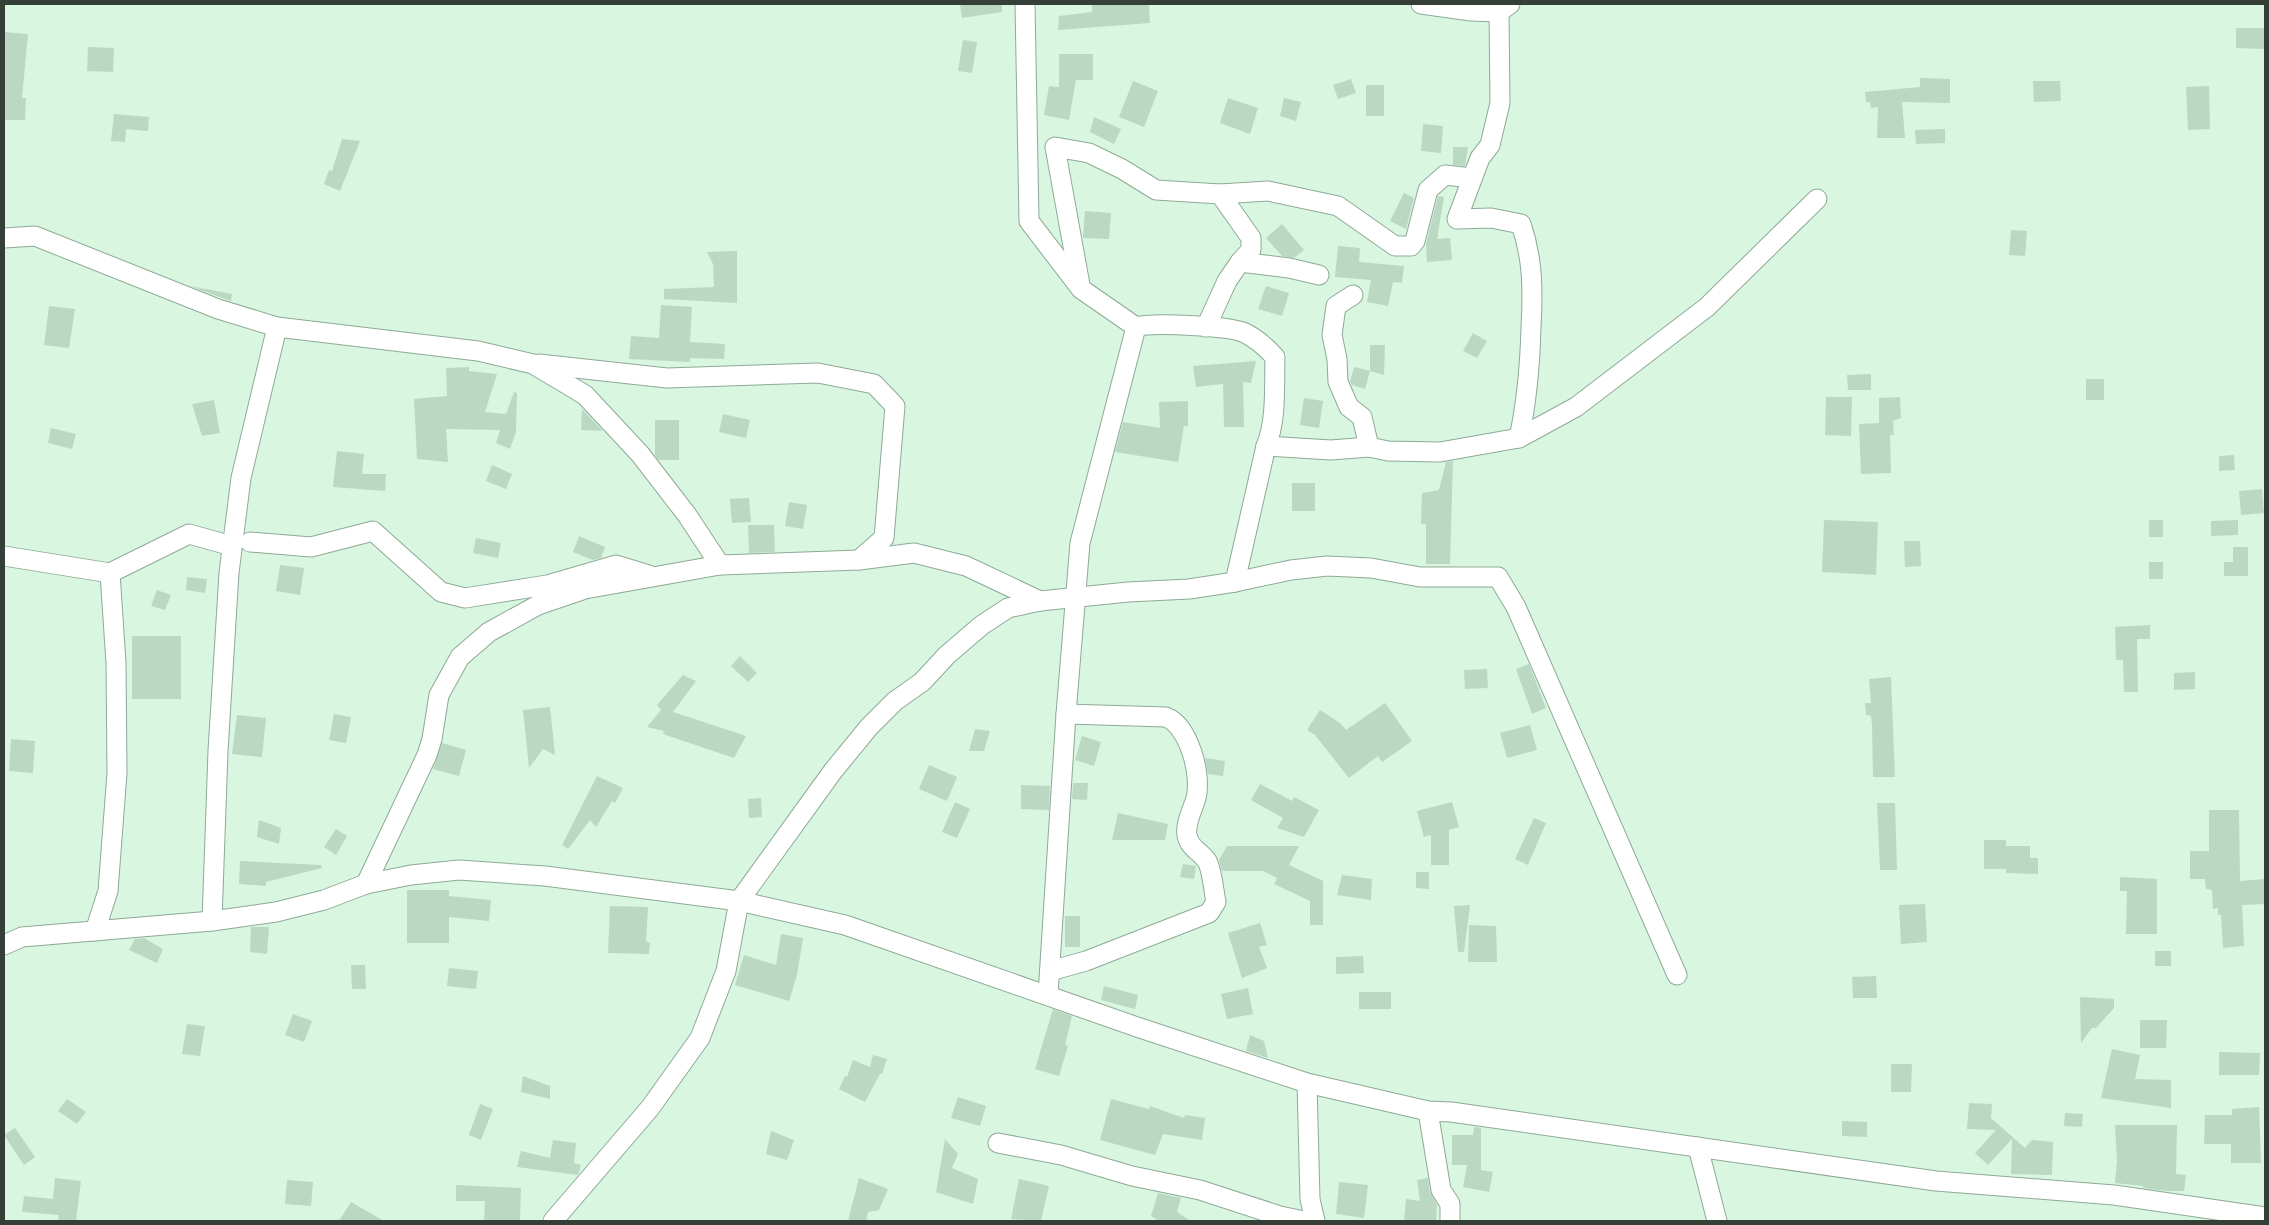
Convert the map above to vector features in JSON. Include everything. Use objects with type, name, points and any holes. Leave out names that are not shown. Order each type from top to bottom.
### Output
[{"type":"street","points":[[1025,4],[1029,221],[1081,289],[1136,327]]},
{"type":"street","points":[[1421,4],[1471,11],[1504,8],[1500,103],[1490,145],[1480,158],[1457,219],[1491,218],[1521,224],[1532,271],[1531,357],[1526,402],[1519,438]]},
{"type":"street","points":[[1026,122],[1041,139],[1055,147],[1089,153],[1122,169],[1156,190],[1220,194],[1268,191],[1338,206],[1395,246],[1404,248],[1411,246],[1415,241],[1428,190],[1446,175],[1472,178]]},
{"type":"street","points":[[1055,147],[1081,289]]},
{"type":"street","points":[[1206,327],[1227,281],[1251,250],[1251,238],[1220,194]]},
{"type":"street","points":[[1266,446],[1331,450],[1369,447],[1388,451],[1440,452],[1519,438],[1576,407],[1707,307],[1817,199]]},
{"type":"street","points":[[4,238],[35,236],[218,309],[277,327],[478,351],[532,364],[667,378],[818,373],[874,384],[895,406],[884,538],[859,560]]},
{"type":"street","points":[[1240,262],[1289,268],[1319,275]]},
{"type":"street","points":[[1353,296],[1336,306],[1332,335],[1337,359],[1338,382],[1349,407],[1362,417],[1369,447]]},
{"type":"street","points":[[1136,327],[1146,323],[1206,327],[1243,332],[1262,343],[1275,357],[1273,414],[1270,436],[1266,446],[1235,582]]},
{"type":"street","points":[[212,921],[218,742],[241,544],[241,478],[277,327]]},
{"type":"street","points":[[1048,995],[1066,714],[1080,543],[1136,327]]},
{"type":"street","points":[[532,364],[585,395],[640,454],[687,515],[720,565]]},
{"type":"street","points":[[4,556],[110,573],[189,534],[241,544],[311,547],[373,531],[441,592],[465,598],[546,585],[616,565],[652,576]]},
{"type":"street","points":[[366,884],[427,755],[432,739],[439,695],[460,656],[489,632],[538,605],[585,589],[720,565],[859,560],[914,553],[966,566],[1040,601]]},
{"type":"street","points":[[553,1221],[650,1108],[700,1038],[726,971],[740,901],[833,771],[869,727],[895,701],[922,682],[947,654],[989,620],[1008,608],[1040,601],[1189,589],[1235,582],[1291,570],[1327,566],[1371,568],[1420,577],[1498,577],[1516,607],[1523,628],[1677,975]]},
{"type":"street","points":[[95,931],[108,891],[117,773],[116,663],[110,573]]},
{"type":"street","points":[[1050,970],[1086,961],[1210,914],[1216,902],[1208,862],[1193,849],[1186,834],[1189,818],[1197,796],[1195,766],[1190,744],[1175,721],[1166,717],[1066,714]]},
{"type":"street","points":[[4,945],[22,937],[212,921],[276,912],[324,900],[366,884],[411,874],[459,870],[545,876],[740,901],[845,925],[1140,1028],[1307,1083],[1428,1111],[1451,1112],[1936,1181],[2114,1195],[2265,1217]]},
{"type":"street","points":[[1307,1083],[1310,1199],[1315,1221]]},
{"type":"street","points":[[1428,1111],[1441,1190],[1450,1204],[1450,1221]]},
{"type":"street","points":[[998,1143],[1061,1155],[1132,1176],[1200,1190],[1280,1216],[1304,1221]]},
{"type":"street","points":[[1698,1147],[1717,1221]]},
{"type":"building","points":[[960,4],[1002,4],[1002,12],[962,18]]},
{"type":"building","points":[[1149,4],[1150,23],[1058,30],[1059,16],[1092,12],[1092,5]]},
{"type":"building","points":[[2236,28],[2265,28],[2265,49],[2236,48]]},
{"type":"building","points":[[4,32],[28,34],[22,98],[26,98],[25,120],[4,120]]},
{"type":"building","points":[[963,40],[977,42],[972,73],[958,71]]},
{"type":"building","points":[[88,47],[114,48],[113,72],[87,71]]},
{"type":"building","points":[[1059,54],[1093,54],[1093,80],[1076,80],[1069,120],[1044,115],[1049,86],[1059,87]]},
{"type":"building","points":[[1920,78],[1950,79],[1950,103],[1902,102],[1905,138],[1877,138],[1878,107],[1871,108],[1870,102],[1866,102],[1865,92],[1920,87]]},
{"type":"building","points":[[1351,79],[1356,93],[1338,99],[1333,85]]},
{"type":"building","points":[[1133,81],[1158,91],[1144,127],[1119,117]]},
{"type":"building","points":[[2033,81],[2060,81],[2061,101],[2034,102]]},
{"type":"building","points":[[1366,85],[1384,85],[1384,116],[1366,116]]},
{"type":"building","points":[[2209,86],[2210,129],[2188,130],[2186,87]]},
{"type":"building","points":[[1228,98],[1258,108],[1250,134],[1220,123]]},
{"type":"building","points":[[1284,98],[1301,102],[1296,121],[1280,116]]},
{"type":"building","points":[[114,114],[149,117],[148,131],[126,129],[125,142],[111,141]]},
{"type":"building","points":[[1094,117],[1121,129],[1114,144],[1090,132]]},
{"type":"building","points":[[1423,124],[1443,126],[1441,153],[1421,151]]},
{"type":"building","points":[[1945,129],[1945,143],[1916,144],[1915,130]]},
{"type":"building","points":[[342,139],[360,141],[340,191],[324,184],[329,170],[332,171]]},
{"type":"building","points":[[1453,147],[1468,147],[1465,166],[1453,165]]},
{"type":"building","points":[[1404,193],[1414,198],[1406,229],[1390,221]]},
{"type":"building","points":[[1438,196],[1444,197],[1437,239],[1450,238],[1452,260],[1427,262],[1426,244]]},
{"type":"building","points":[[1085,211],[1111,213],[1109,239],[1083,238]]},
{"type":"building","points":[[1282,224],[1304,250],[1294,258],[1282,256],[1266,238]]},
{"type":"building","points":[[2011,230],[2027,231],[2025,256],[2009,255]]},
{"type":"building","points":[[1338,246],[1360,248],[1359,262],[1404,266],[1402,283],[1393,282],[1388,306],[1367,302],[1371,280],[1335,277]]},
{"type":"building","points":[[737,251],[737,303],[664,299],[664,289],[714,287],[713,264],[707,252]]},
{"type":"building","points":[[190,286],[232,294],[231,301],[222,298]]},
{"type":"building","points":[[1266,286],[1289,293],[1282,316],[1258,309]]},
{"type":"building","points":[[661,305],[692,307],[690,342],[725,344],[724,359],[690,358],[690,362],[629,359],[631,336],[659,338]]},
{"type":"building","points":[[49,306],[75,309],[69,348],[44,345]]},
{"type":"building","points":[[1473,333],[1487,341],[1477,358],[1463,351]]},
{"type":"building","points":[[1370,345],[1385,345],[1384,375],[1370,371]]},
{"type":"building","points":[[1256,361],[1251,383],[1243,382],[1244,427],[1224,427],[1223,384],[1196,387],[1193,366]]},
{"type":"building","points":[[469,367],[469,371],[497,374],[485,412],[506,414],[514,392],[517,393],[516,432],[510,449],[496,443],[500,430],[446,429],[448,462],[417,459],[414,399],[447,396],[446,368]]},
{"type":"building","points":[[1354,367],[1370,371],[1365,389],[1352,385],[1350,382]]},
{"type":"building","points":[[1871,374],[1871,390],[1848,390],[1847,375]]},
{"type":"building","points":[[2086,379],[2104,379],[2104,400],[2086,400]]},
{"type":"building","points":[[1826,397],[1852,397],[1851,436],[1825,435]]},
{"type":"building","points":[[1900,397],[1901,418],[1893,421],[1894,435],[1890,435],[1891,473],[1861,474],[1859,424],[1879,423],[1879,398]]},
{"type":"building","points":[[1304,398],[1323,401],[1319,428],[1300,425]]},
{"type":"building","points":[[214,400],[220,433],[202,436],[192,404]]},
{"type":"building","points":[[1188,401],[1188,426],[1184,426],[1178,462],[1115,452],[1123,422],[1160,428],[1159,402]]},
{"type":"building","points":[[582,409],[602,430],[602,431],[581,430]]},
{"type":"building","points":[[723,414],[750,420],[746,438],[719,432]]},
{"type":"building","points":[[655,420],[679,420],[679,460],[658,460],[655,455]]},
{"type":"building","points":[[51,428],[76,434],[72,449],[48,443]]},
{"type":"building","points":[[337,451],[364,454],[362,474],[386,474],[385,491],[333,487]]},
{"type":"building","points":[[2234,455],[2235,470],[2219,471],[2219,456]]},
{"type":"building","points":[[1453,461],[1450,564],[1426,564],[1426,524],[1421,524],[1422,493],[1439,490],[1446,462]]},
{"type":"building","points":[[492,465],[512,474],[506,489],[486,481]]},
{"type":"building","points":[[1292,483],[1315,483],[1315,511],[1292,511]]},
{"type":"building","points":[[2262,489],[2264,513],[2241,515],[2239,491]]},
{"type":"building","points":[[749,498],[751,522],[732,523],[730,499]]},
{"type":"building","points":[[789,502],[807,505],[803,529],[785,526]]},
{"type":"building","points":[[1824,520],[1878,522],[1876,575],[1822,572]]},
{"type":"building","points":[[2149,520],[2163,520],[2163,537],[2149,537]]},
{"type":"building","points":[[2238,520],[2238,535],[2211,536],[2211,521]]},
{"type":"building","points":[[748,525],[774,525],[775,552],[749,553]]},
{"type":"building","points":[[579,536],[605,547],[601,558],[593,560],[573,552]]},
{"type":"building","points":[[476,538],[501,543],[498,558],[473,553]]},
{"type":"building","points":[[1904,541],[1920,541],[1921,566],[1905,567]]},
{"type":"building","points":[[2233,547],[2248,547],[2248,576],[2224,576],[2224,562],[2233,562]]},
{"type":"building","points":[[2149,562],[2163,562],[2163,579],[2149,579]]},
{"type":"building","points":[[280,565],[304,568],[300,595],[276,591]]},
{"type":"building","points":[[187,577],[207,579],[205,593],[186,590]]},
{"type":"building","points":[[157,590],[171,595],[165,610],[151,606]]},
{"type":"building","points":[[2150,625],[2150,639],[2137,639],[2138,692],[2124,692],[2123,660],[2116,660],[2115,627]]},
{"type":"building","points":[[132,636],[181,636],[181,699],[132,699]]},
{"type":"building","points":[[740,656],[757,673],[748,682],[731,666]]},
{"type":"building","points":[[1529,664],[1546,708],[1532,714],[1516,669]]},
{"type":"building","points":[[1487,669],[1488,688],[1465,689],[1464,670]]},
{"type":"building","points":[[2195,672],[2195,689],[2174,690],[2174,673]]},
{"type":"building","points":[[683,675],[696,681],[673,712],[746,736],[734,758],[663,734],[664,731],[647,727],[661,710],[657,705]]},
{"type":"building","points":[[1891,677],[1895,777],[1873,777],[1872,725],[1871,716],[1866,715],[1865,703],[1871,703],[1869,679]]},
{"type":"building","points":[[1385,703],[1412,741],[1382,762],[1378,756],[1349,778],[1315,735],[1307,730],[1320,710],[1340,723],[1346,730]]},
{"type":"building","points":[[550,707],[555,755],[543,749],[529,768],[523,710]]},
{"type":"building","points":[[334,714],[351,717],[346,743],[329,740]]},
{"type":"building","points":[[237,715],[266,718],[262,757],[232,754]]},
{"type":"building","points":[[1530,725],[1537,750],[1507,758],[1500,733]]},
{"type":"building","points":[[975,729],[990,731],[984,751],[969,751]]},
{"type":"building","points":[[1082,736],[1101,742],[1094,766],[1075,760]]},
{"type":"building","points":[[11,739],[35,741],[33,773],[9,771]]},
{"type":"building","points":[[442,743],[466,750],[459,776],[433,769]]},
{"type":"building","points":[[1205,758],[1225,761],[1223,776],[1208,774]]},
{"type":"building","points":[[929,765],[957,777],[947,801],[919,789]]},
{"type":"building","points":[[597,776],[623,788],[615,803],[612,801],[596,827],[590,820],[568,849],[562,845]]},
{"type":"building","points":[[1073,783],[1088,783],[1087,800],[1072,799]]},
{"type":"building","points":[[1260,784],[1292,801],[1294,797],[1319,810],[1304,837],[1277,828],[1283,818],[1251,800]]},
{"type":"building","points":[[1021,785],[1050,786],[1049,810],[1021,809]]},
{"type":"building","points":[[761,798],[762,817],[749,818],[748,799]]},
{"type":"building","points":[[955,802],[970,809],[957,838],[942,832]]},
{"type":"building","points":[[1452,802],[1459,827],[1449,830],[1449,865],[1431,865],[1431,835],[1424,837],[1417,811]]},
{"type":"building","points":[[1877,803],[1895,803],[1897,870],[1880,870]]},
{"type":"building","points":[[2209,810],[2239,810],[2240,881],[2265,879],[2265,904],[2242,905],[2244,946],[2223,948],[2221,915],[2218,915],[2218,908],[2213,909],[2212,890],[2206,889],[2205,879],[2190,879],[2190,851],[2209,851]]},
{"type":"building","points":[[1118,813],[1168,824],[1165,840],[1112,840]]},
{"type":"building","points":[[1534,818],[1546,823],[1528,865],[1515,859]]},
{"type":"building","points":[[259,820],[281,828],[279,844],[257,837]]},
{"type":"building","points":[[336,829],[347,836],[336,855],[324,847]]},
{"type":"building","points":[[1984,840],[2006,840],[2006,846],[2030,846],[2030,858],[2038,858],[2038,874],[2006,873],[2006,869],[1984,869]]},
{"type":"building","points":[[1227,846],[1299,846],[1289,865],[1323,881],[1323,925],[1310,925],[1310,901],[1274,884],[1277,878],[1263,871],[1222,871],[1219,860]]},
{"type":"building","points":[[240,861],[321,865],[322,868],[266,882],[266,886],[239,884]]},
{"type":"building","points":[[1183,864],[1196,866],[1194,879],[1180,877]]},
{"type":"building","points":[[1416,872],[1429,872],[1429,889],[1416,888]]},
{"type":"building","points":[[1342,875],[1372,879],[1371,900],[1337,895]]},
{"type":"building","points":[[2120,877],[2157,879],[2157,934],[2126,934],[2127,891],[2120,891]]},
{"type":"building","points":[[407,890],[449,890],[449,896],[491,900],[489,921],[449,917],[449,943],[407,943]]},
{"type":"building","points":[[1925,904],[1927,942],[1901,944],[1899,905]]},
{"type":"building","points":[[1470,905],[1464,952],[1458,952],[1454,906]]},
{"type":"building","points":[[610,906],[648,907],[646,941],[650,943],[649,954],[608,953]]},
{"type":"building","points":[[1065,916],[1080,916],[1080,947],[1065,947]]},
{"type":"building","points":[[1260,923],[1267,945],[1259,947],[1267,968],[1242,978],[1228,933]]},
{"type":"building","points":[[1469,925],[1496,926],[1497,962],[1468,962]]},
{"type":"building","points":[[251,927],[269,927],[267,954],[250,952]]},
{"type":"building","points":[[781,934],[803,938],[797,975],[789,1001],[735,985],[744,955],[776,965]]},
{"type":"building","points":[[144,938],[163,949],[157,963],[129,950],[135,939]]},
{"type":"building","points":[[2155,951],[2171,951],[2171,966],[2155,966]]},
{"type":"building","points":[[1363,956],[1364,973],[1336,974],[1336,957]]},
{"type":"building","points":[[351,965],[365,965],[366,989],[352,989]]},
{"type":"building","points":[[449,968],[478,971],[476,989],[447,986]]},
{"type":"building","points":[[1876,976],[1877,998],[1853,998],[1852,977]]},
{"type":"building","points":[[1104,986],[1138,995],[1135,1009],[1101,1000]]},
{"type":"building","points":[[1248,988],[1253,1014],[1227,1019],[1221,994]]},
{"type":"building","points":[[1359,992],[1391,992],[1391,1009],[1359,1009]]},
{"type":"building","points":[[2080,997],[2114,999],[2114,1008],[2096,1028],[2092,1028],[2081,1043]]},
{"type":"building","points":[[1053,1009],[1072,1016],[1065,1045],[1068,1046],[1059,1076],[1035,1069]]},
{"type":"building","points":[[293,1014],[312,1021],[304,1042],[285,1035]]},
{"type":"building","points":[[2140,1020],[2167,1020],[2166,1048],[2140,1048]]},
{"type":"building","points":[[187,1024],[205,1026],[200,1056],[182,1054]]},
{"type":"building","points":[[1250,1035],[1264,1041],[1268,1058],[1246,1051]]},
{"type":"building","points":[[2112,1049],[2140,1055],[2135,1079],[2171,1080],[2171,1108],[2101,1098]]},
{"type":"building","points":[[2219,1052],[2260,1053],[2259,1075],[2219,1075]]},
{"type":"building","points":[[873,1055],[887,1059],[882,1074],[880,1074],[865,1102],[839,1089],[845,1076],[847,1077],[853,1060],[870,1067]]},
{"type":"building","points":[[1891,1064],[1912,1064],[1911,1092],[1891,1092]]},
{"type":"building","points":[[523,1076],[550,1086],[550,1099],[521,1092]]},
{"type":"building","points":[[958,1097],[986,1106],[980,1126],[951,1118]]},
{"type":"building","points":[[67,1099],[86,1112],[77,1124],[58,1111]]},
{"type":"building","points":[[1111,1099],[1149,1109],[1150,1106],[1184,1118],[1185,1115],[1205,1118],[1202,1140],[1163,1134],[1155,1155],[1100,1140]]},
{"type":"building","points":[[1969,1103],[1992,1104],[1991,1118],[2025,1148],[2032,1140],[2053,1142],[2052,1175],[2011,1174],[2012,1139],[1988,1165],[1975,1153],[1996,1130],[1967,1129]]},
{"type":"building","points":[[480,1104],[493,1109],[481,1140],[469,1135]]},
{"type":"building","points":[[2259,1107],[2261,1163],[2231,1163],[2231,1144],[2204,1144],[2205,1115],[2232,1115],[2232,1109]]},
{"type":"building","points":[[2065,1113],[2083,1114],[2082,1127],[2064,1126]]},
{"type":"building","points":[[1842,1121],[1867,1122],[1867,1137],[1842,1136]]},
{"type":"building","points":[[2115,1125],[2177,1125],[2176,1174],[2186,1175],[2184,1191],[2167,1191],[2115,1183],[2117,1160]]},
{"type":"building","points":[[1474,1127],[1481,1128],[1481,1170],[1493,1172],[1489,1192],[1463,1187],[1467,1165],[1452,1165],[1452,1135],[1473,1135]]},
{"type":"building","points":[[15,1128],[35,1157],[24,1165],[4,1135]]},
{"type":"building","points":[[771,1131],[794,1140],[787,1160],[766,1154]]},
{"type":"building","points":[[945,1139],[958,1154],[952,1168],[978,1179],[973,1204],[936,1192]]},
{"type":"building","points":[[553,1140],[576,1143],[574,1163],[581,1165],[578,1175],[517,1167],[521,1151],[550,1158]]},
{"type":"building","points":[[55,1178],[81,1181],[76,1221],[58,1221],[59,1215],[22,1212],[24,1196],[53,1199]]},
{"type":"building","points":[[859,1178],[888,1189],[879,1210],[868,1212],[866,1221],[848,1221]]},
{"type":"building","points":[[1428,1178],[1430,1192],[1437,1205],[1436,1221],[1404,1221],[1406,1199],[1420,1201],[1417,1180]]},
{"type":"building","points":[[1019,1179],[1049,1186],[1041,1221],[1011,1219]]},
{"type":"building","points":[[287,1180],[313,1182],[311,1206],[285,1204]]},
{"type":"building","points":[[1339,1182],[1368,1185],[1364,1218],[1336,1214]]},
{"type":"building","points":[[456,1185],[521,1188],[520,1221],[484,1220],[485,1201],[456,1201]]},
{"type":"building","points":[[1158,1193],[1181,1198],[1177,1212],[1191,1221],[1159,1221],[1151,1216]]},
{"type":"building","points":[[351,1202],[384,1221],[339,1221]]}]
